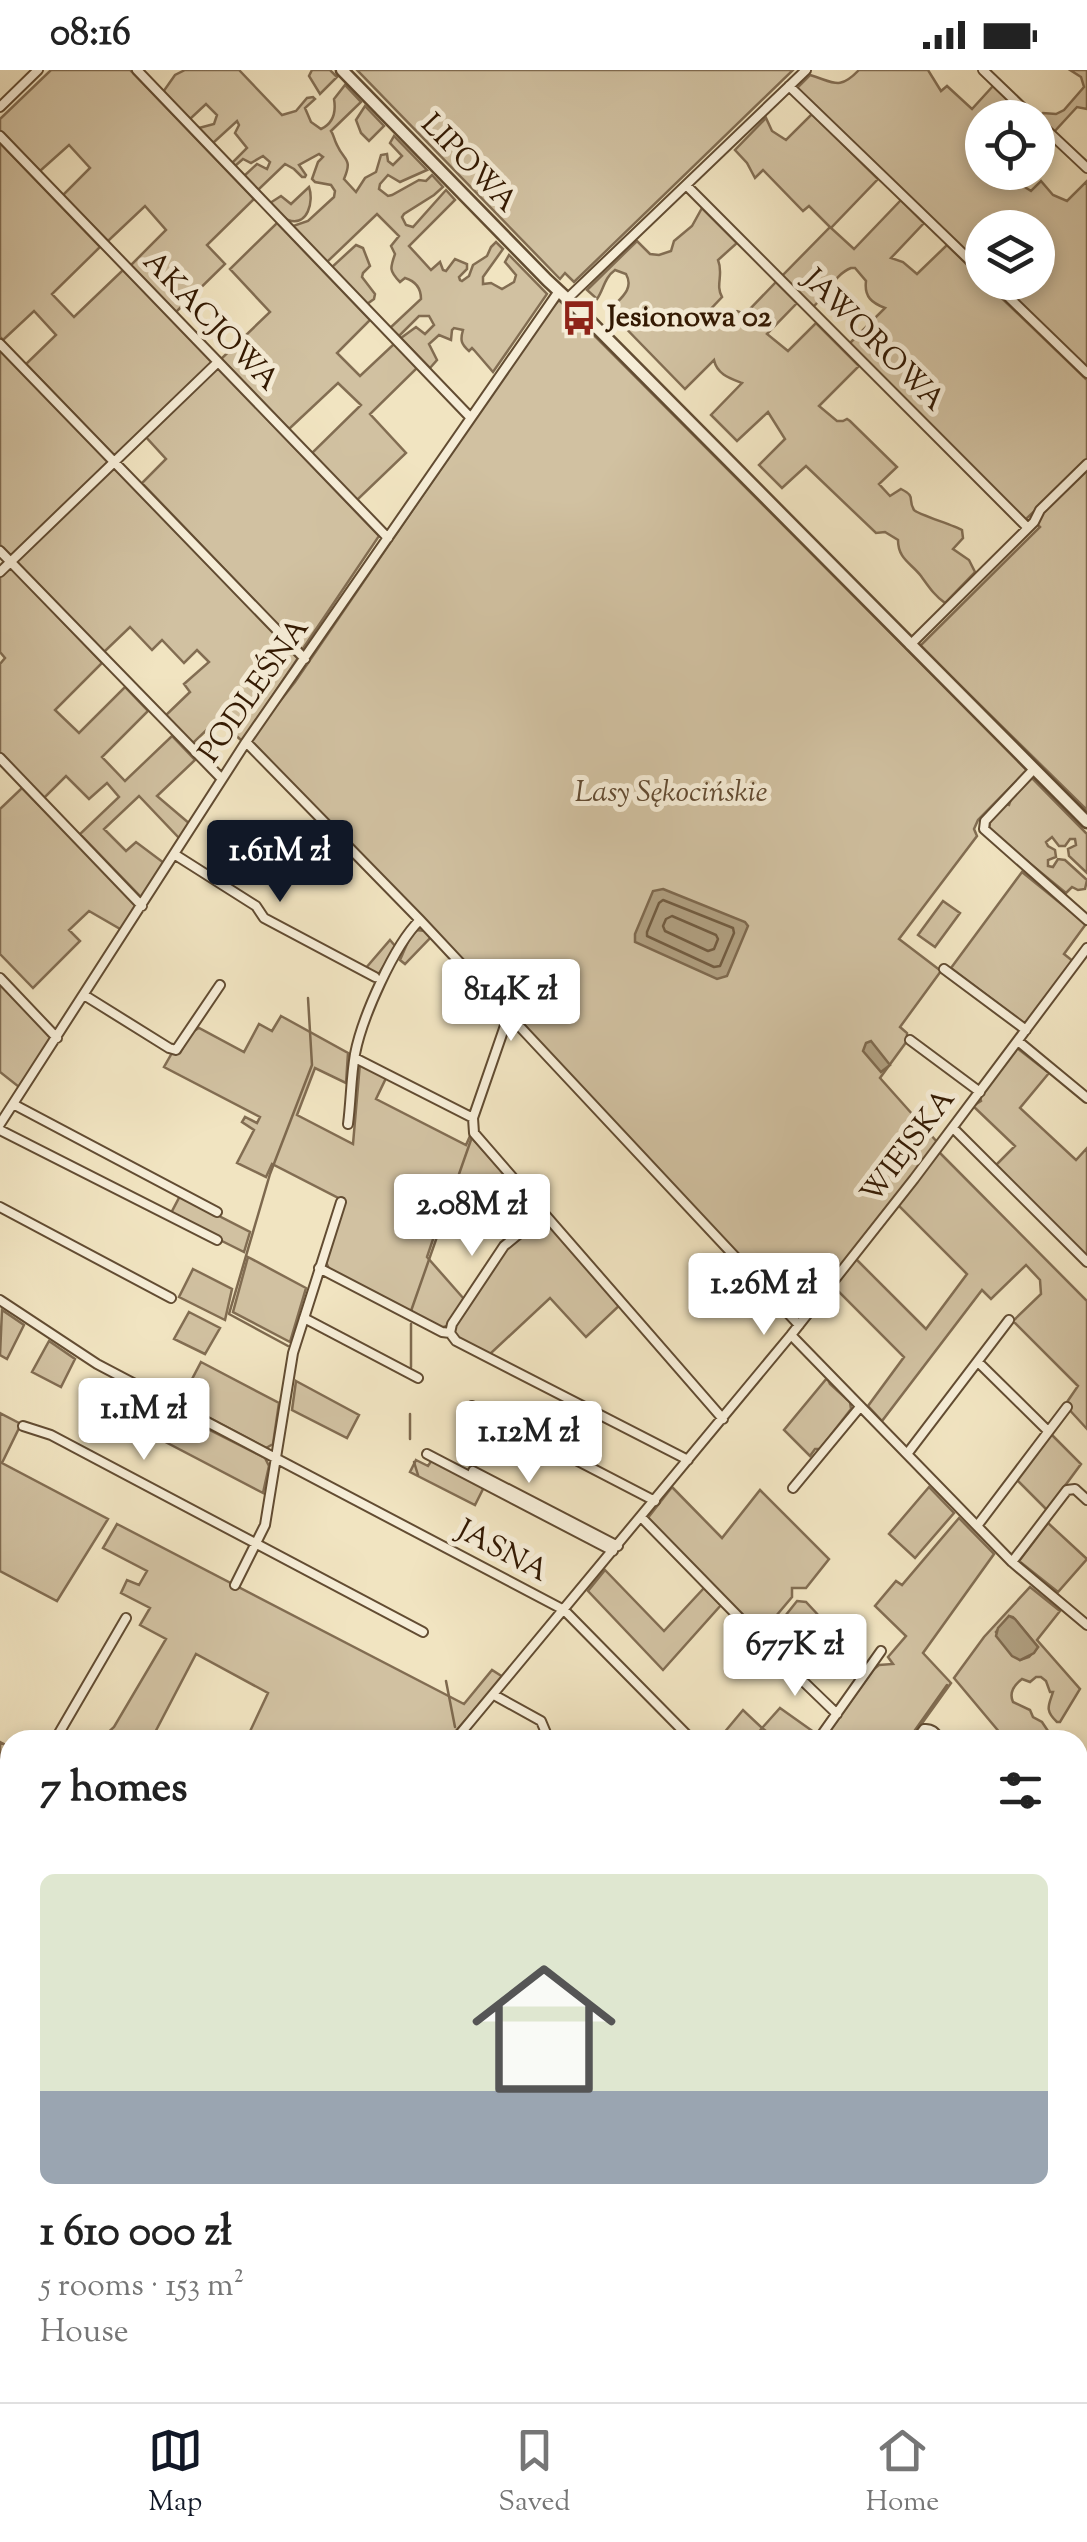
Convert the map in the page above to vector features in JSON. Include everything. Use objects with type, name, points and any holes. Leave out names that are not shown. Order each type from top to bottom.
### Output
[{"type":"street","points":[[0,107],[38,70]]},
{"type":"street","points":[[136,70],[470,417]]},
{"type":"street","name":"LIPOWA","points":[[342,70],[1087,822]]},
{"type":"street","name":"PODLEŚNA","points":[[0,1127],[246,742],[470,417],[563,295],[806,70]]},
{"type":"street","points":[[982,70],[1014,100]]},
{"type":"street","points":[[789,86],[965,256]]},
{"type":"street","name":"AKACJOWA","points":[[0,136],[388,538]]},
{"type":"street","points":[[1055,138],[1087,168]]},
{"type":"street","name":"JAWOROWA","points":[[686,185],[1028,528]]},
{"type":"street","points":[[1012,300],[1087,373]]},
{"type":"street","points":[[0,344],[306,659]]},
{"type":"street","points":[[0,572],[218,362]]},
{"type":"street","points":[[910,645],[1087,464]]},
{"type":"street","points":[[0,551],[222,779]]},
{"type":"street","points":[[246,742],[420,920],[800,1324]]},
{"type":"street","points":[[0,758],[142,906]]},
{"type":"street","points":[[1034,770],[985,821],[984,829],[1087,920]]},
{"type":"street","points":[[174,854],[256,906],[264,918],[375,978]]},
{"type":"street","points":[[348,1124],[360,1039],[382,982],[410,930],[420,920]]},
{"type":"street","name":"WIEJSKA","points":[[463,1730],[792,1335],[1087,948]]},
{"type":"street","points":[[944,969],[1026,1030]]},
{"type":"street","points":[[0,978],[57,1038]]},
{"type":"street","points":[[84,995],[176,1050],[220,985]]},
{"type":"street","points":[[509,1014],[472,1118],[474,1133],[723,1418]]},
{"type":"street","points":[[910,1040],[980,1092]]},
{"type":"street","points":[[1018,1041],[1087,1098]]},
{"type":"street","points":[[355,1058],[472,1118]]},
{"type":"street","points":[[13,1104],[218,1212]]},
{"type":"street","points":[[0,1127],[217,1240]]},
{"type":"street","points":[[952,1128],[1087,1262]]},
{"type":"street","points":[[235,1586],[265,1525],[291,1360],[341,1202]]},
{"type":"street","points":[[0,1208],[171,1298]]},
{"type":"street","points":[[450,1333],[452,1324],[504,1246],[544,1214]]},
{"type":"street","points":[[319,1268],[688,1460]]},
{"type":"street","name":"JASNA","points":[[0,1300],[97,1364],[564,1610],[682,1730]]},
{"type":"street","points":[[304,1318],[418,1378]]},
{"type":"street","points":[[907,1454],[1009,1320]]},
{"type":"street","points":[[792,1335],[1012,1562],[1087,1625]]},
{"type":"street","points":[[978,1362],[1046,1429]]},
{"type":"street","points":[[472,1406],[655,1501]]},
{"type":"street","points":[[976,1526],[1067,1406]]},
{"type":"street","points":[[793,1488],[860,1408]]},
{"type":"street","points":[[24,1426],[51,1436],[424,1632]]},
{"type":"street","points":[[427,1454],[615,1549]]},
{"type":"street","points":[[473,1472],[615,1549]]},
{"type":"street","points":[[1012,1562],[1067,1490],[1074,1488],[1087,1500]]},
{"type":"street","points":[[641,1517],[767,1646]]},
{"type":"street","points":[[61,1730],[126,1618]]},
{"type":"street","points":[[825,1730],[882,1651]]},
{"type":"street","points":[[778,1657],[837,1714]]},
{"type":"street","points":[[494,1694],[542,1721],[545,1730]]},
{"type":"green space","points":[[51,70],[130,70],[254,199],[207,245],[225,264],[176,312],[131,265],[166,230],[145,206],[108,241],[63,195],[90,168],[69,145],[40,171],[0,130],[0,119]]},
{"type":"green space","points":[[185,70],[239,70],[282,115],[296,111],[307,98],[313,97],[305,108],[311,122],[321,129],[331,120],[334,99],[345,85],[361,102],[331,131],[348,163],[344,179],[356,192],[365,178],[376,172],[381,155],[387,154],[393,165],[402,156],[390,143],[394,136],[427,170],[400,182],[388,175],[379,189],[392,195],[432,175],[443,187],[404,214],[406,225],[413,227],[446,190],[455,200],[409,246],[431,270],[440,262],[446,271],[455,259],[467,264],[459,277],[462,281],[496,242],[503,249],[483,277],[483,284],[491,283],[502,289],[514,282],[516,275],[505,262],[509,255],[547,294],[493,372],[472,348],[469,351],[464,346],[463,330],[454,328],[451,340],[439,335],[429,344],[437,360],[430,368],[401,338],[416,327],[425,334],[434,325],[429,316],[419,316],[399,336],[390,328],[421,299],[414,283],[405,278],[400,282],[392,272],[395,254],[391,246],[399,236],[377,214],[327,262],[293,226],[308,221],[334,197],[331,185],[312,179],[323,157],[319,154],[299,165],[305,177],[285,164],[258,190],[244,176],[257,164],[267,169],[270,162],[263,156],[251,163],[243,159],[235,166],[232,163],[247,148],[235,133],[237,121],[213,143],[199,128],[214,124],[217,115],[206,104],[190,119],[163,92],[175,75]]},
{"type":"green space","points":[[312,70],[330,70],[337,77],[320,94],[309,76]]},
{"type":"green space","points":[[357,70],[793,70],[574,282],[565,273],[560,279]]},
{"type":"green space","points":[[859,70],[928,70],[941,91],[947,86],[965,103],[965,190],[1049,190],[1067,201],[1087,181],[1087,368],[1017,300],[1055,300],[1055,210],[965,210],[965,251],[797,88],[810,75],[841,83]]},
{"type":"green space","points":[[1070,70],[1087,70],[1087,109],[1077,107],[1055,131],[1055,114],[1064,110],[1084,87],[1081,77]]},
{"type":"green space","points":[[993,86],[1008,100],[980,100]]},
{"type":"green space","points":[[365,106],[384,126],[369,141],[356,120]]},
{"type":"green space","points":[[812,114],[878,179],[831,228],[854,249],[901,200],[924,223],[891,258],[917,274],[947,245],[965,262],[965,300],[1004,300],[1087,380],[1087,461],[1025,520],[849,344],[885,308],[870,299],[866,281],[855,268],[840,275],[813,307],[782,276],[830,227],[809,206],[803,211],[763,170],[755,178],[735,150],[766,118],[772,131],[786,140]]},
{"type":"green space","points":[[0,143],[100,247],[52,294],[74,317],[123,270],[213,363],[116,457],[26,364],[56,335],[34,311],[3,340],[0,337]]},
{"type":"green space","points":[[309,187],[310,205],[300,220],[288,220],[270,203],[281,196],[291,204]]},
{"type":"green space","points":[[702,208],[737,243],[718,260],[722,297],[706,314],[718,321],[737,311],[745,314],[776,282],[797,303],[767,334],[788,351],[816,323],[859,366],[819,406],[837,421],[850,421],[897,467],[879,484],[890,496],[901,489],[910,496],[914,510],[962,530],[963,538],[953,549],[969,560],[975,572],[945,603],[903,556],[898,540],[885,532],[876,533],[806,466],[782,488],[759,465],[785,439],[768,412],[737,441],[711,415],[742,383],[721,372],[714,360],[685,389],[609,311],[627,290],[626,274],[615,270],[611,273],[597,299],[587,290],[637,241],[650,254],[671,251],[674,241],[692,226]]},
{"type":"green space","points":[[277,223],[370,320],[337,353],[360,376],[394,344],[417,368],[370,414],[406,453],[357,500],[312,453],[361,405],[338,383],[289,429],[221,359],[270,312],[230,269]]},
{"type":"green space","points":[[356,245],[363,248],[370,266],[362,277],[375,294],[367,304],[332,267]]},
{"type":"green space","name":"Lasy Sękocińskie","points":[[559,300],[1027,770],[978,820],[974,829],[977,836],[899,939],[941,971],[900,1027],[907,1033],[907,1041],[880,1078],[938,1143],[798,1320],[249,741],[295,682]]},
{"type":"green space","points":[[0,350],[109,463],[12,557],[0,545]]},
{"type":"green space","points":[[216,366],[379,536],[302,650],[142,483],[166,459],[145,436]]},
{"type":"green space","points":[[113,467],[298,658],[242,741],[218,719],[192,744],[165,716],[190,692],[184,684],[209,662],[197,650],[184,663],[162,640],[152,650],[130,627],[104,652],[15,560]]},
{"type":"green space","points":[[1087,468],[1087,810],[920,646],[1040,527],[1036,523],[1043,510]]},
{"type":"green space","points":[[9,566],[102,663],[55,710],[79,733],[125,687],[148,711],[102,757],[125,781],[172,736],[195,760],[157,796],[190,824],[180,839],[139,796],[104,829],[126,851],[136,842],[164,863],[142,898],[80,834],[119,797],[107,783],[89,799],[66,776],[44,798],[0,752],[0,664],[5,658],[0,652],[0,575]]},
{"type":"green space","points":[[1032,778],[1087,834],[1087,873],[1069,856],[1068,849],[1076,845],[1075,839],[1065,846],[1059,846],[1052,837],[1046,842],[1055,850],[1056,857],[1048,860],[1048,866],[1053,867],[1058,859],[1065,860],[1087,880],[1085,889],[1072,887],[1066,893],[989,830],[990,821]]},
{"type":"green space","points":[[22,788],[137,906],[122,930],[89,911],[69,930],[80,941],[33,988],[0,954],[0,809]]},
{"type":"green space","points":[[1022,872],[1086,924],[1064,954],[1074,962],[1026,1025],[951,968]]},
{"type":"green space","points":[[943,901],[960,913],[935,947],[918,935]]},
{"type":"green space","points":[[416,930],[432,936],[405,964],[400,960]]},
{"type":"green space","points":[[390,940],[396,947],[378,975],[365,969]]},
{"type":"green space","points":[[0,983],[51,1038],[19,1087],[0,1072]]},
{"type":"green space","points":[[281,1016],[348,1053],[346,1083],[315,1068],[297,1115],[353,1144],[360,1063],[387,1076],[376,1099],[466,1145],[470,1136],[508,1178],[472,1210],[452,1189],[448,1195],[427,1257],[464,1299],[447,1326],[440,1328],[330,1271],[325,1260],[344,1201],[272,1164],[266,1177],[237,1163],[254,1130],[242,1122],[245,1117],[257,1123],[260,1117],[164,1067],[172,1053],[180,1053],[192,1032],[199,1028],[244,1052],[259,1024],[272,1031]]},
{"type":"green space","points":[[1017,1048],[1049,1073],[1020,1108],[1076,1160],[1087,1148],[1087,1257],[996,1165],[1015,1146],[973,1106],[981,1101],[980,1097]]},
{"type":"green space","points":[[939,1152],[1087,1301],[1087,1429],[1065,1405],[1078,1386],[1013,1321],[1041,1294],[1040,1280],[1026,1265],[991,1299],[982,1290],[882,1421],[868,1406],[904,1357],[834,1287],[856,1259],[926,1329],[967,1274],[898,1205]]},
{"type":"green space","points":[[180,1196],[250,1232],[244,1252],[170,1215]]},
{"type":"green space","points":[[538,1222],[554,1229],[621,1304],[586,1337],[550,1298],[490,1354],[455,1336],[454,1324],[505,1250]]},
{"type":"green space","points":[[248,1257],[306,1288],[290,1342],[233,1312]]},
{"type":"green space","points":[[193,1269],[232,1289],[225,1320],[179,1297]]},
{"type":"green space","points":[[2,1310],[24,1325],[7,1359],[0,1355]]},
{"type":"green space","points":[[189,1312],[220,1328],[205,1354],[174,1339]]},
{"type":"green space","points":[[49,1341],[75,1359],[61,1387],[32,1372]]},
{"type":"green space","points":[[201,1362],[279,1403],[273,1444],[266,1448],[180,1402]]},
{"type":"green space","points":[[827,1378],[850,1402],[851,1409],[810,1456],[784,1430]]},
{"type":"green space","points":[[296,1381],[359,1415],[347,1438],[292,1410]]},
{"type":"green space","points":[[170,1410],[265,1458],[269,1466],[263,1493],[156,1437]]},
{"type":"green space","points":[[0,1413],[21,1424],[2,1463],[108,1519],[57,1601],[0,1571]]},
{"type":"green space","points":[[1051,1434],[1081,1464],[1047,1510],[1016,1479]]},
{"type":"green space","points":[[416,1460],[428,1466],[432,1460],[484,1487],[475,1505],[410,1472]]},
{"type":"green space","points":[[672,1487],[722,1538],[760,1490],[829,1559],[806,1588],[792,1588],[792,1597],[765,1629],[757,1632],[647,1519]]},
{"type":"green space","points":[[929,1487],[954,1513],[915,1558],[889,1534]]},
{"type":"green space","points":[[959,1518],[994,1554],[923,1653],[951,1683],[917,1730],[830,1730],[874,1669],[893,1664],[888,1657],[906,1636],[875,1606],[896,1581],[902,1585]]},
{"type":"green space","points":[[1048,1523],[1087,1559],[1058,1592],[1019,1561]]},
{"type":"green space","points":[[117,1524],[464,1704],[492,1670],[503,1677],[457,1730],[251,1730],[268,1693],[196,1654],[156,1730],[111,1730],[166,1639],[140,1625],[150,1608],[121,1593],[127,1580],[139,1585],[147,1571],[103,1548]]},
{"type":"green space","points":[[605,1570],[664,1631],[704,1588],[721,1605],[663,1670],[588,1591]]},
{"type":"green space","points":[[1030,1587],[1060,1611],[1037,1640],[1080,1689],[1057,1722],[1050,1714],[1053,1692],[1046,1681],[1041,1677],[1030,1682],[1022,1679],[1015,1687],[1013,1702],[1030,1710],[1047,1730],[998,1730],[954,1678],[984,1637]],"holes":[[[1009,1616],[1013,1617],[1038,1647],[1020,1660],[996,1632]]]},
{"type":"green space","points":[[797,1601],[806,1602],[820,1617],[785,1660],[769,1644],[770,1635]]},
{"type":"green space","points":[[780,1708],[811,1730],[762,1728]]},
{"type":"green space","points":[[743,1710],[762,1728],[760,1730],[726,1730]]},
{"type":"water","points":[[663,889],[748,926],[727,976],[717,979],[635,942],[653,891]]},
{"type":"water","points":[[871,1041],[890,1065],[881,1072],[863,1051]]},
{"type":"water","points":[[1009,1616],[1038,1647],[1020,1660],[996,1636]]},
{"type":"waterway","points":[[288,1346],[229,1314],[270,1174],[312,1065],[308,998]]},
{"type":"waterway","points":[[411,1311],[472,1137]]},
{"type":"waterway","points":[[411,1324],[411,1367]]},
{"type":"waterway","points":[[410,1414],[410,1439]]},
{"type":"waterway","points":[[414,1462],[418,1475]]},
{"type":"waterway","points":[[446,1681],[455,1727]]},
{"type":"waterway","points":[[915,1730],[947,1685]]},
{"type":"place","name":"Jesionowa 02","points":[[579,318]]}]
